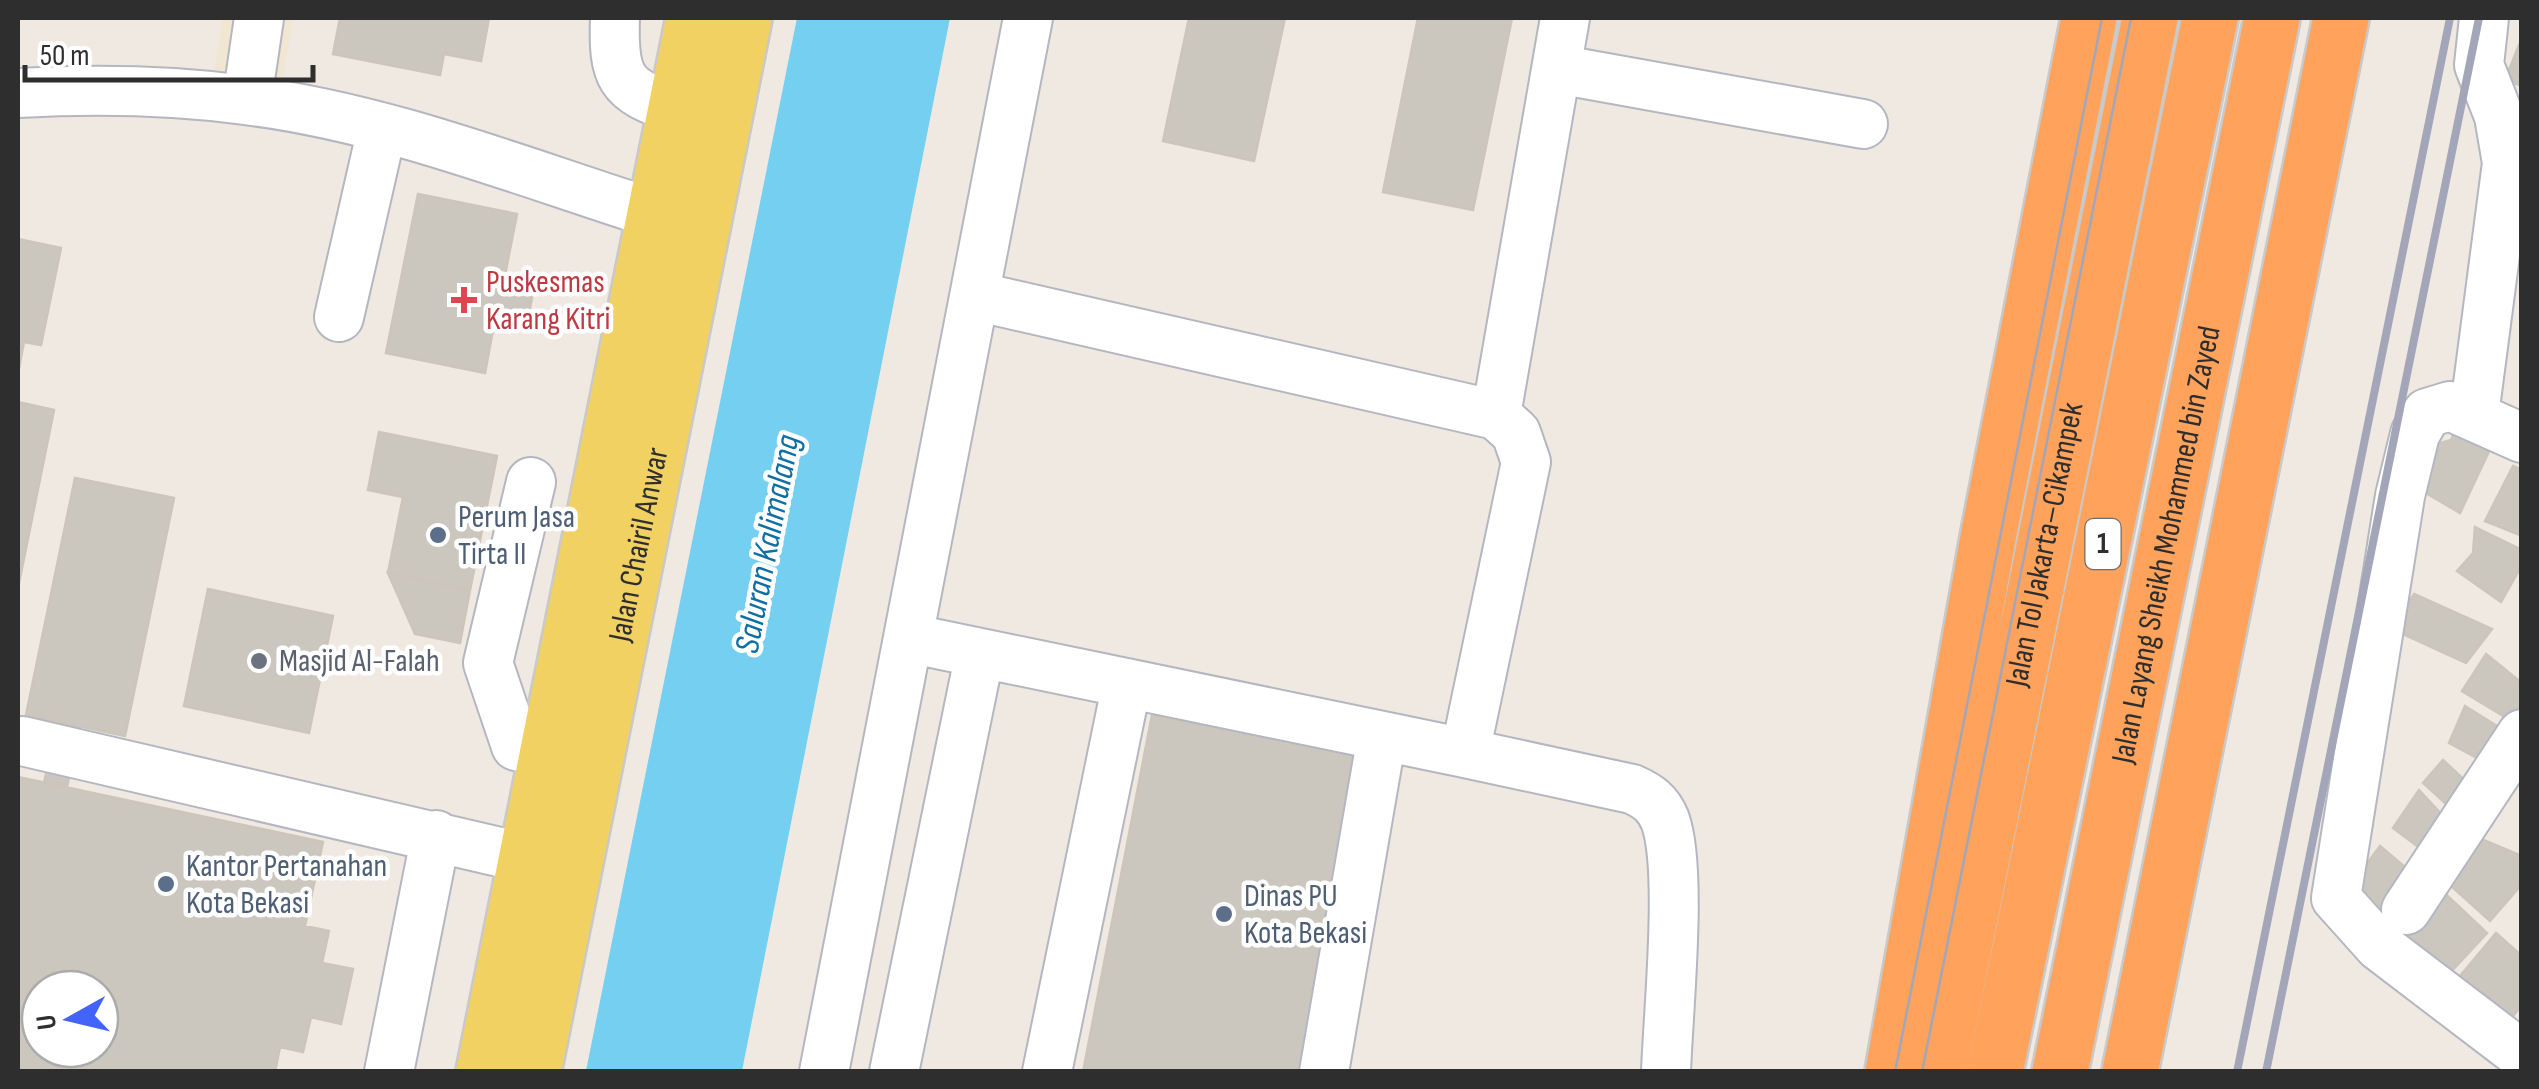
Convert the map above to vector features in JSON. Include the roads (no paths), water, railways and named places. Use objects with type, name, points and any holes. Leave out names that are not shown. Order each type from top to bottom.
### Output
[{"type":"highway","points":[[1894,1072],[1988,538],[2090,18]]},
{"type":"highway","name":"Jalan Tol Jakarta–Cikampek","points":[[1940,1072],[2150,18]]},
{"type":"highway","name":"Jalan Layang Sheikh Mohammed bin Zayed","points":[[1995,1072],[2210,18]]},
{"type":"highway","name":"Jalan Layang Sheikh Mohammed bin Zayed","points":[[2060,1072],[2272,18]]},
{"type":"highway","points":[[2130,1072],[2340,18]]},
{"type":"main road","name":"Jalan Chairil Anwar","points":[[484,1072],[549,862],[678,221],[676,108],[694,18]]},
{"type":"main road","name":"Jalan Chairil Anwar","points":[[533,1072],[549,862],[546,751],[678,221],[744,18]]},
{"type":"street","points":[[247,100],[260,18]]},
{"type":"street","points":[[616,18],[618,72],[623,80],[640,98],[676,108]]},
{"type":"street","points":[[824,1072],[1028,18]]},
{"type":"street","points":[[1496,415],[1565,18]]},
{"type":"street","points":[[2474,415],[2507,163],[2498,116],[2478,65],[2484,18]]},
{"type":"street","points":[[1557,69],[1863,124]]},
{"type":"street","points":[[18,93],[139,91],[247,100],[382,129],[678,221]]},
{"type":"street","points":[[340,317],[382,129]]},
{"type":"street","points":[[974,296],[1496,415],[1516,434],[1526,462],[1465,753]]},
{"type":"street","points":[[2519,1047],[2379,946],[2336,898],[2404,472],[2427,414],[2450,406],[2522,438]]},
{"type":"street","points":[[531,482],[488,663],[516,746],[546,751]]},
{"type":"street","points":[[908,638],[1632,789],[1656,804],[1670,842],[1666,1072]]},
{"type":"street","points":[[894,1072],[980,653]]},
{"type":"street","points":[[1047,1072],[1127,684]]},
{"type":"street","points":[[2406,910],[2522,734]]},
{"type":"street","points":[[1324,1072],[1382,736]]},
{"type":"street","points":[[22,741],[549,862]]},
{"type":"street","points":[[389,1072],[436,835]]},
{"type":"water","name":"Saluran Kalimalang","points":[[797,18],[950,18],[742,1071],[586,1071]]},
{"type":"tram line","points":[[1895,1072],[2102,18]]},
{"type":"tram line","points":[[1922,1072],[2131,18]]},
{"type":"railway","points":[[2237,1072],[2450,18]]},
{"type":"railway","points":[[2266,1072],[2479,18]]},
{"type":"place","name":"Puskesmas Karang Kitri","points":[[464,300]]},
{"type":"place","name":"Perum Jasa Tirta II","points":[[438,535]]},
{"type":"place","name":"Masjid Al-Falah","points":[[259,661]]},
{"type":"place","name":"Kantor Pertanahan Kota Bekasi","points":[[166,884]]},
{"type":"place","name":"Dinas PU Kota Bekasi","points":[[1224,914]]}]
